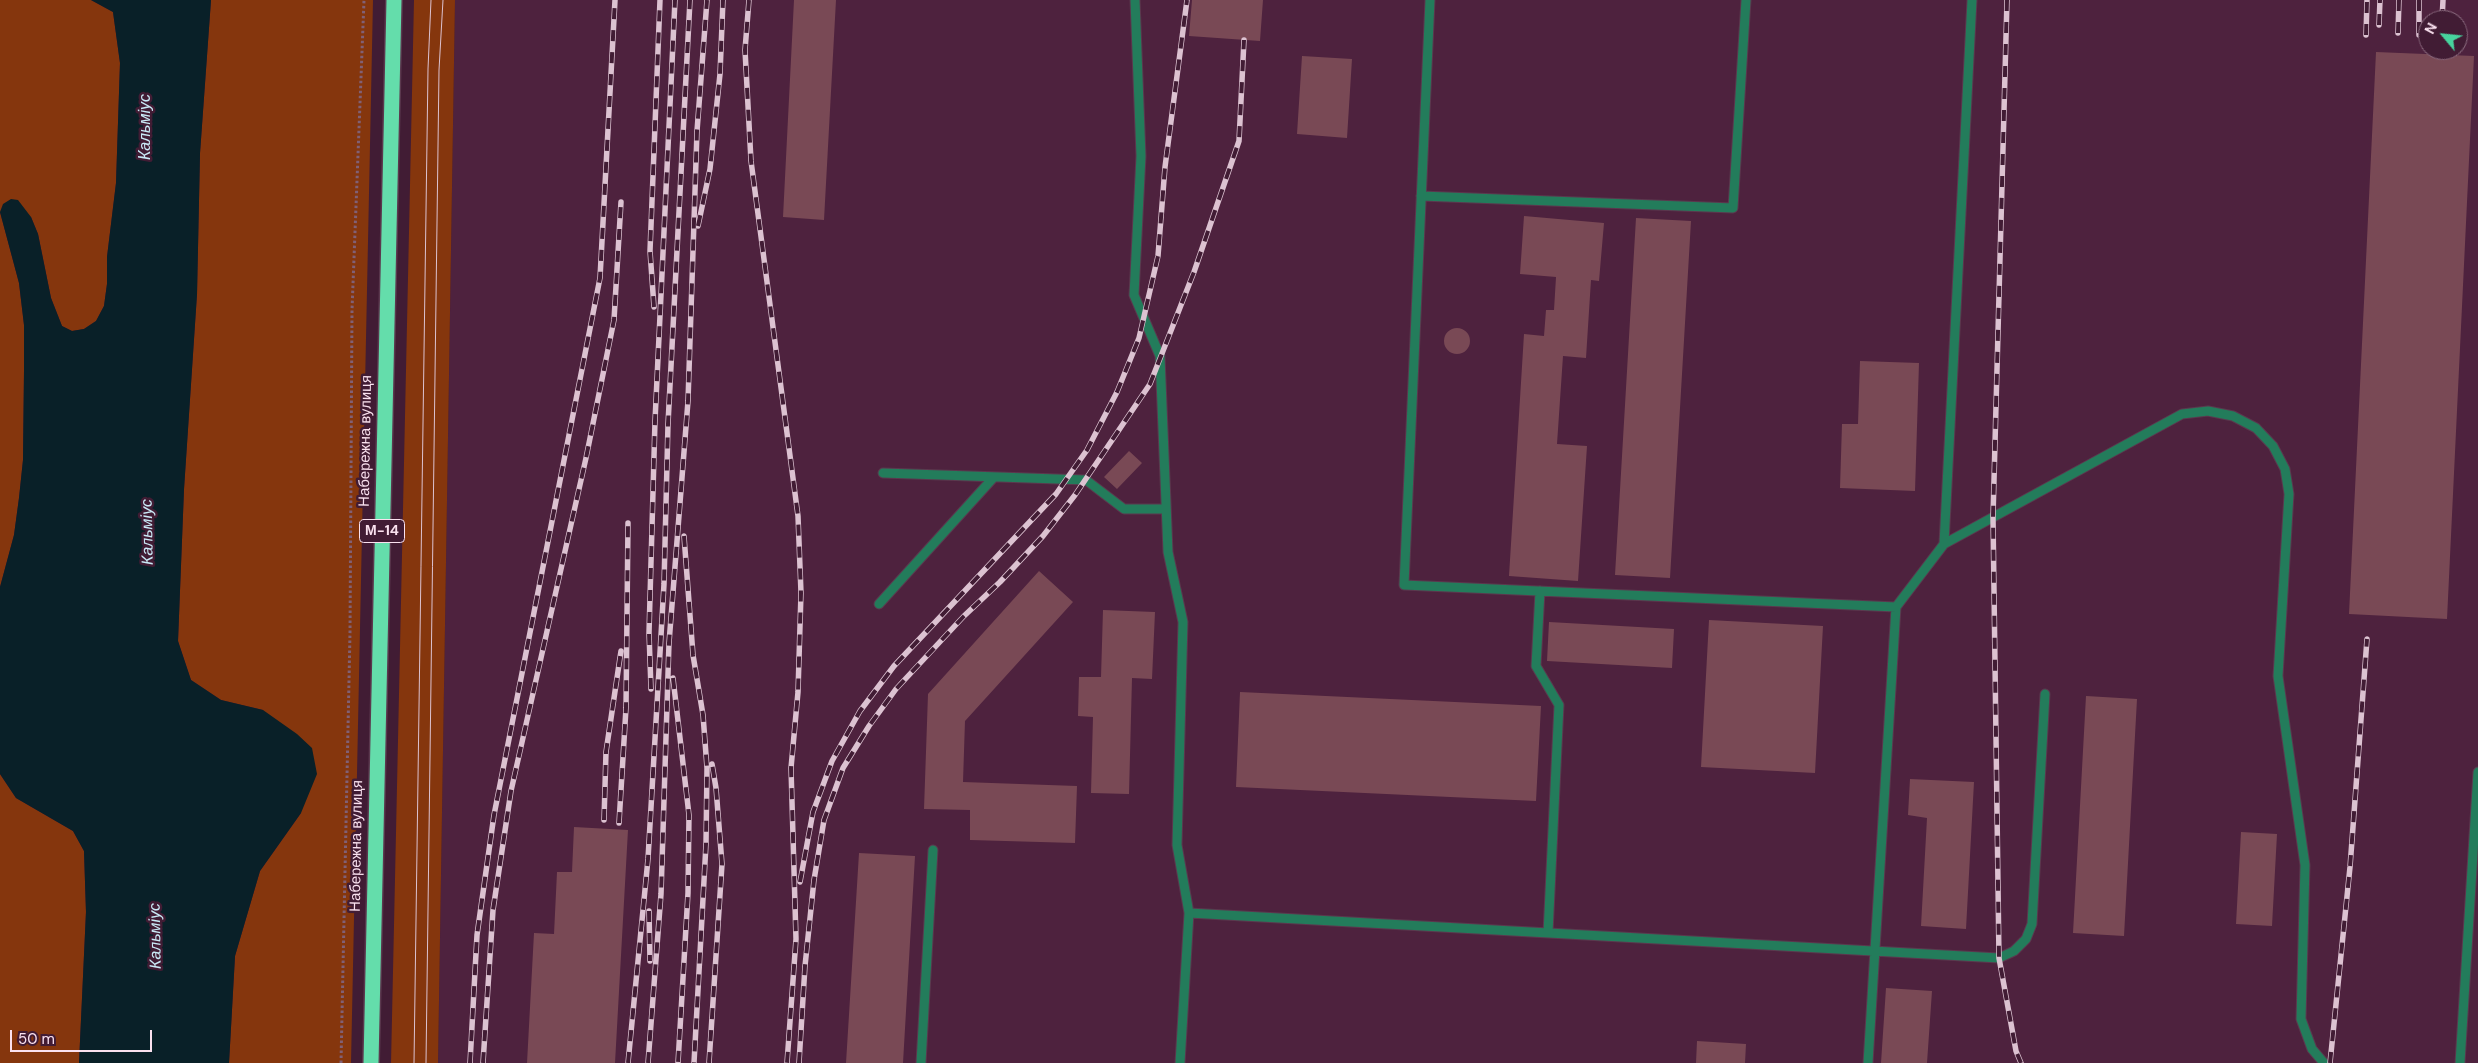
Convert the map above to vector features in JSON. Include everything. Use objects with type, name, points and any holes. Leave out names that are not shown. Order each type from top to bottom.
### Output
[{"type":"highway","name":"Набережна вулиця","points":[[371,1063],[394,0]]},
{"type":"lane","points":[[1135,0],[1141,156],[1134,296],[1160,356],[1168,552],[1183,622],[1177,845],[1189,913],[1180,1063]]},
{"type":"lane","points":[[1430,0],[1404,585],[1896,607]]},
{"type":"lane","points":[[1422,196],[1733,208],[1746,0]]},
{"type":"lane","points":[[1944,544],[1972,0]]},
{"type":"lane","points":[[1868,1063],[1896,607],[1944,544],[2182,414],[2208,411],[2233,416],[2256,428],[2273,446],[2285,469],[2289,494],[2278,676],[2306,865],[2301,1019],[2312,1049],[2313,1063]]},
{"type":"lane","points":[[883,473],[1086,480],[1124,509],[1166,509]]},
{"type":"lane","points":[[879,604],[994,477]]},
{"type":"lane","points":[[1540,591],[1536,666],[1559,705],[1548,933]]},
{"type":"lane","points":[[1189,913],[1999,958],[2014,951],[2026,939],[2032,924],[2045,694]]},
{"type":"lane","points":[[2460,1063],[2478,772]]},
{"type":"lane","points":[[921,1063],[933,850]]},
{"type":"lane","points":[[2312,1049],[2324,1063]]},
{"type":"path","points":[[341,1063],[350,643],[352,310],[364,0]]},
{"type":"shaded area","points":[[0,0],[91,0],[113,12],[120,63],[116,183],[107,257],[107,284],[104,306],[96,321],[84,329],[72,331],[62,326],[51,298],[38,234],[31,217],[0,212]]},
{"type":"shaded area","points":[[211,0],[373,0],[351,1063],[229,1063],[235,956],[260,871],[301,813],[263,710],[221,700],[191,680],[178,641],[184,489],[197,294],[200,153]]},
{"type":"shaded area","points":[[414,0],[455,0],[438,1063],[391,1063]]},
{"type":"shaded area","points":[[455,0],[2478,0],[2478,1063],[438,1063]]},
{"type":"shaded area","points":[[0,212],[19,283],[24,325],[24,372],[23,460],[19,498],[14,535],[0,587]]},
{"type":"shaded area","points":[[0,774],[16,798],[73,831],[84,851],[86,912],[79,1063],[0,1063]]},
{"type":"water","name":"Кальміус","points":[[91,0],[211,0],[200,153],[197,294],[184,489],[178,641],[191,680],[221,700],[263,710],[297,734],[312,748],[317,774],[301,813],[260,871],[235,956],[229,1063],[79,1063],[86,912],[84,851],[73,831],[16,798],[0,774],[0,587],[14,535],[23,460],[24,325],[19,283],[0,212],[3,204],[11,199],[18,200],[31,217],[38,234],[51,298],[62,326],[72,331],[84,329],[96,321],[104,306],[107,284],[107,257],[116,183],[120,63],[113,12]]},
{"type":"building","points":[[794,0],[836,0],[824,220],[783,217]]},
{"type":"building","points":[[1192,0],[1263,0],[1260,41],[1189,36]]},
{"type":"building","points":[[2376,52],[2418,54],[2418,60],[2468,60],[2468,56],[2474,56],[2447,619],[2349,614]]},
{"type":"building","points":[[1302,56],[1352,59],[1347,138],[1297,134]]},
{"type":"building","points":[[1524,216],[1604,223],[1599,281],[1591,280],[1586,358],[1563,356],[1557,444],[1587,446],[1578,581],[1509,576],[1524,334],[1544,336],[1546,310],[1554,310],[1556,277],[1520,274]]},
{"type":"building","points":[[1636,218],[1691,221],[1670,578],[1615,575]]},
{"type":"building","points":[[1457,328],[1466,332],[1470,341],[1466,350],[1457,354],[1448,350],[1444,341],[1448,332]]},
{"type":"building","points":[[1860,361],[1919,363],[1915,491],[1840,488],[1842,424],[1858,424]]},
{"type":"building","points":[[1129,451],[1142,463],[1117,489],[1104,477]]},
{"type":"building","points":[[1039,571],[1073,602],[965,721],[963,782],[1077,786],[1075,843],[970,840],[970,810],[924,809],[928,694]]},
{"type":"building","points":[[1103,610],[1155,612],[1152,679],[1132,678],[1129,794],[1091,793],[1093,717],[1078,716],[1079,677],[1101,677]]},
{"type":"building","points":[[1709,620],[1823,626],[1815,773],[1701,767]]},
{"type":"building","points":[[1549,622],[1674,629],[1672,668],[1547,661]]},
{"type":"building","points":[[1240,692],[1541,706],[1536,801],[1236,787]]},
{"type":"building","points":[[2086,696],[2137,699],[2124,936],[2073,933]]},
{"type":"building","points":[[1910,779],[1974,782],[1966,929],[1921,926],[1927,818],[1908,815]]},
{"type":"building","points":[[574,827],[628,830],[615,1063],[527,1063],[534,933],[554,934],[557,872],[572,872]]},
{"type":"building","points":[[2241,832],[2277,834],[2272,926],[2236,924]]},
{"type":"building","points":[[859,853],[915,856],[903,1063],[846,1063]]},
{"type":"building","points":[[1886,988],[1932,991],[1927,1063],[1881,1063]]},
{"type":"building","points":[[1697,1041],[1746,1044],[1745,1063],[1696,1063]]},
{"type":"tram line","points":[[414,1063],[428,69],[431,0]]},
{"type":"tram line","points":[[426,1063],[439,70],[443,0]]},
{"type":"railway","points":[[470,1063],[477,935],[494,815],[600,278],[615,0]]},
{"type":"railway","points":[[654,307],[650,251],[660,0]]},
{"type":"railway","points":[[651,689],[649,633],[655,421],[675,0]]},
{"type":"railway","points":[[628,1063],[648,859],[664,584],[668,424],[690,0]]},
{"type":"railway","points":[[648,1063],[661,894],[669,643],[688,401],[697,131],[707,0]]},
{"type":"railway","points":[[698,226],[710,169],[720,74],[723,0]]},
{"type":"railway","points":[[749,0],[745,50],[751,161],[798,516],[801,593],[798,692],[791,768],[796,939],[787,1063]]},
{"type":"railway","points":[[800,882],[813,812],[832,761],[860,711],[894,666],[1056,494],[1087,450],[1117,392],[1139,338],[1158,256],[1165,167],[1187,0]]},
{"type":"railway","points":[[2007,0],[1993,517],[1999,958],[2016,1051],[2021,1063]]},
{"type":"railway","points":[[2366,35],[2367,0]]},
{"type":"railway","points":[[2379,25],[2380,0]]},
{"type":"railway","points":[[2398,33],[2399,0]]},
{"type":"railway","points":[[2419,0],[2419,10]]},
{"type":"railway","points":[[2442,10],[2443,0]]},
{"type":"railway","points":[[799,1063],[805,966],[814,880],[824,820],[843,768],[869,726],[896,689],[964,616],[1000,582],[1043,536],[1075,495],[1150,384],[1194,272],[1239,141],[1244,40]]},
{"type":"railway","points":[[483,1063],[493,910],[511,791],[586,458],[614,320],[621,202]]},
{"type":"railway","points":[[619,823],[626,708],[628,523]]},
{"type":"railway","points":[[684,536],[693,655],[703,715],[707,768],[706,844],[694,1063]]},
{"type":"railway","points":[[2330,1063],[2350,867],[2367,639]]},
{"type":"railway","points":[[604,820],[606,752],[621,651]]},
{"type":"railway","points":[[673,678],[689,815],[688,893],[678,1063]]},
{"type":"railway","points":[[709,1063],[722,864],[716,788],[712,764]]},
{"type":"railway","points":[[649,911],[650,961]]}]
